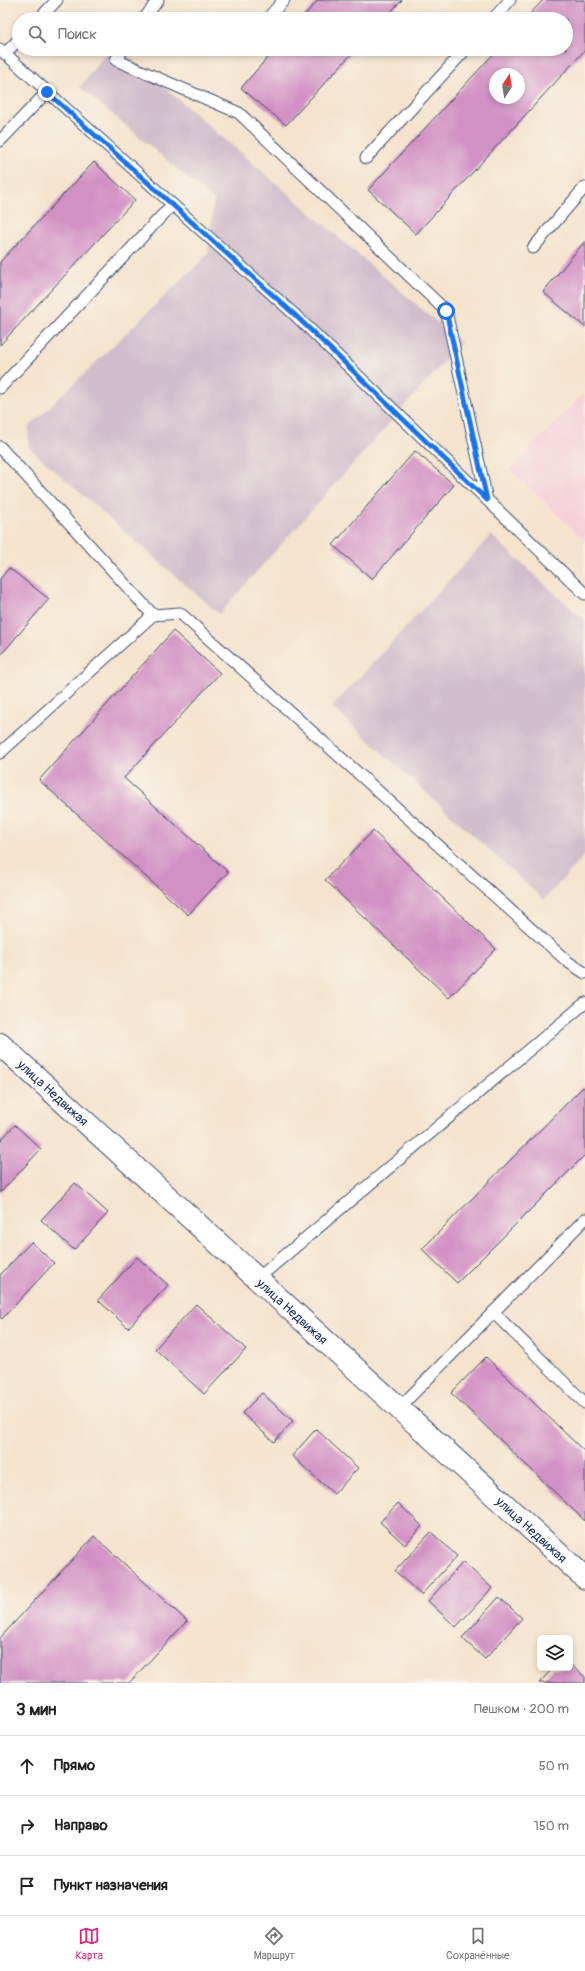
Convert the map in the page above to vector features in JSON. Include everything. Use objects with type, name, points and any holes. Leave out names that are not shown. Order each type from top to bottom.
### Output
[{"type":"street","name":"улица Недвижая","points":[[0,1044],[585,1578]]},
{"type":"lane","points":[[46,12],[57,0]]},
{"type":"lane","points":[[149,12],[158,0]]},
{"type":"lane","points":[[273,12],[284,0]]},
{"type":"lane","points":[[499,12],[510,0]]},
{"type":"lane","points":[[12,44],[2,52],[294,314],[585,594]]},
{"type":"lane","points":[[119,56],[116,60],[239,113],[446,311],[487,500]]},
{"type":"lane","points":[[366,158],[460,56]]},
{"type":"lane","points":[[0,141],[47,92]]},
{"type":"lane","points":[[533,248],[585,187]]},
{"type":"lane","points":[[0,388],[172,205]]},
{"type":"lane","points":[[0,447],[153,615]]},
{"type":"lane","points":[[0,753],[153,615],[180,613],[568,962],[585,973]]},
{"type":"lane","points":[[257,1279],[585,1003]]},
{"type":"lane","points":[[399,1408],[585,1219]]},
{"type":"lane","points":[[493,1312],[585,1403]]},
{"type":"shaded area","points":[[104,56],[128,56],[461,343],[219,614],[28,447],[29,427],[208,254],[214,200],[80,87]]},
{"type":"shaded area","points":[[585,392],[585,541],[510,469]]},
{"type":"shaded area","points":[[491,535],[585,621],[585,855],[544,900],[332,707]]},
{"type":"building","points":[[318,0],[402,0],[391,12],[307,12]]},
{"type":"building","points":[[543,0],[585,0],[585,50],[416,234],[368,190],[492,56],[573,56],[573,12],[532,12]]},
{"type":"building","points":[[269,56],[350,56],[286,125],[241,88]]},
{"type":"building","points":[[94,162],[135,200],[0,345],[0,262]]},
{"type":"building","points":[[585,241],[585,327],[543,292]]},
{"type":"building","points":[[415,451],[454,485],[372,579],[333,545]]},
{"type":"building","points":[[9,568],[49,599],[0,656],[0,579]]},
{"type":"building","points":[[173,631],[220,673],[124,778],[228,872],[188,915],[39,780]]},
{"type":"building","points":[[373,831],[496,949],[449,998],[325,880]]},
{"type":"building","points":[[583,1087],[585,1089],[585,1155],[457,1283],[422,1249]]},
{"type":"building","points":[[15,1125],[41,1149],[0,1193],[0,1141]]},
{"type":"building","points":[[75,1183],[108,1213],[74,1250],[41,1220]]},
{"type":"building","points":[[31,1242],[54,1263],[2,1319],[0,1317],[0,1275]]},
{"type":"building","points":[[137,1257],[168,1285],[128,1328],[98,1300]]},
{"type":"building","points":[[196,1304],[246,1349],[204,1394],[155,1349]]},
{"type":"building","points":[[486,1357],[585,1452],[585,1521],[451,1393]]},
{"type":"building","points":[[262,1393],[293,1421],[274,1442],[242,1413]]},
{"type":"building","points":[[316,1429],[358,1468],[334,1494],[292,1456]]},
{"type":"building","points":[[398,1503],[422,1526],[405,1545],[380,1522]]},
{"type":"building","points":[[431,1532],[457,1556],[421,1595],[395,1571]]},
{"type":"building","points":[[94,1536],[187,1621],[129,1683],[0,1683],[0,1638]]},
{"type":"building","points":[[463,1562],[492,1588],[456,1627],[428,1601]]},
{"type":"building","points":[[499,1597],[522,1618],[485,1659],[462,1638]]},
{"type":"building","points":[[573,1667],[585,1677],[585,1683],[539,1683],[550,1671],[573,1671]]},
{"type":"route","points":[[47,92],[294,314],[487,500],[446,311]]}]
